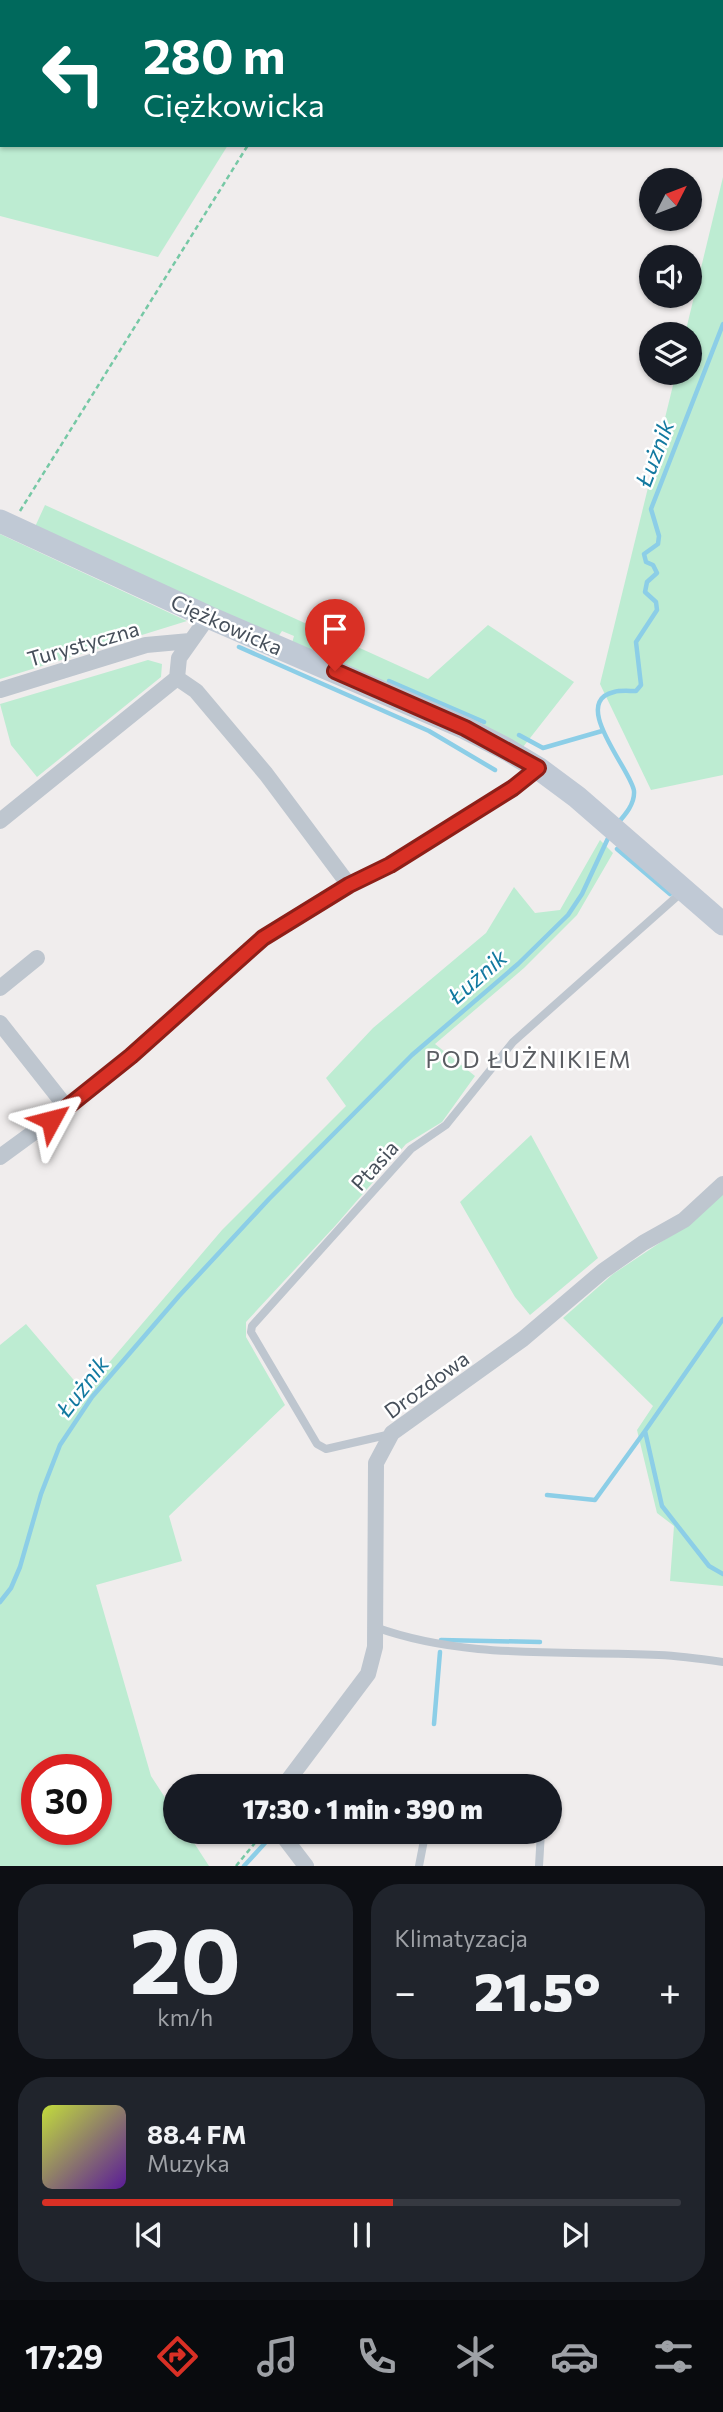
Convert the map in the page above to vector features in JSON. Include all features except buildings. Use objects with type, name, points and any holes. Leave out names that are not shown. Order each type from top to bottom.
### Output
[{"type":"street","name":"Ciężkowicka","points":[[6,524],[208,617],[465,728],[538,768],[614,829],[723,924]]},
{"type":"street","points":[[0,821],[177,678],[179,658],[208,617]]},
{"type":"street","name":"Turystyczna","points":[[0,690],[146,645],[190,642]]},
{"type":"street","points":[[177,678],[195,691],[266,774],[349,885]]},
{"type":"street","points":[[0,1157],[67,1108],[159,1032],[263,938],[349,885],[401,858],[513,788],[538,768]]},
{"type":"street","points":[[0,988],[37,958]]},
{"type":"street","points":[[0,1023],[67,1108]]},
{"type":"street","name":"Drozdowa","points":[[293,1774],[368,1674],[375,1647],[376,1463],[392,1433],[523,1339],[603,1270],[684,1220],[723,1184]]},
{"type":"street","points":[[289,1844],[306,1866]]},
{"type":"lane","name":"Ptasia","points":[[392,1433],[326,1450],[317,1444],[251,1332],[252,1326],[411,1149],[446,1125],[513,1042],[684,890]]},
{"type":"lane","points":[[375,1627],[446,1647],[573,1654],[660,1655],[723,1662]]},
{"type":"lane","points":[[419,1866],[423,1844]]},
{"type":"lane","points":[[538,1866],[540,1844]]},
{"type":"path","points":[[6,524],[247,147]]},
{"type":"path","points":[[236,1866],[254,1844]]},
{"type":"green space","points":[[0,147],[227,147],[158,257],[0,216]]},
{"type":"green space","points":[[723,177],[723,775],[651,790],[600,684],[673,385],[702,385],[702,322],[688,322],[691,308],[702,308],[702,264]]},
{"type":"green space","points":[[45,505],[428,679],[488,625],[574,682],[523,747],[292,643],[294,636],[282,631],[278,637],[34,529]]},
{"type":"green space","points":[[0,534],[187,621],[0,679]]},
{"type":"green space","points":[[148,660],[162,664],[161,677],[37,777],[11,745],[0,704]]},
{"type":"green space","points":[[600,840],[613,853],[577,915],[524,968],[435,1044],[475,1076],[442,1122],[406,1144],[246,1322],[246,1337],[285,1405],[169,1516],[182,1561],[96,1585],[151,1776],[163,1794],[163,1844],[195,1844],[209,1866],[0,1866],[0,1345],[26,1324],[84,1392],[222,1230],[346,1106],[326,1078],[373,1028],[486,933],[514,887],[535,913],[560,910]]},
{"type":"green space","points":[[531,1135],[598,1258],[530,1315],[515,1297],[460,1202]]},
{"type":"green space","points":[[723,1192],[723,1586],[670,1581],[674,1526],[657,1513],[637,1430],[653,1406],[563,1318],[613,1274],[694,1220]]},
{"type":"waterway","name":"Łużnik","points":[[617,824],[631,805],[634,791],[606,738],[598,709],[602,698],[616,691],[636,691],[641,685],[636,642],[657,610],[656,602],[645,592],[647,582],[657,573],[653,565],[646,562],[644,554],[658,544],[659,536],[651,509],[723,324]]},
{"type":"waterway","points":[[239,647],[429,731],[495,770]]},
{"type":"waterway","points":[[389,681],[484,722]]},
{"type":"waterway","points":[[519,735],[543,748],[602,731]]},
{"type":"waterway","name":"Łużnik","points":[[0,1602],[11,1588],[20,1567],[41,1494],[60,1445],[92,1397],[179,1296],[269,1199],[412,1055],[518,964],[568,915],[582,894],[610,834]]},
{"type":"waterway","points":[[617,849],[670,894]]},
{"type":"waterway","points":[[723,1319],[645,1431],[662,1506],[709,1566],[723,1574]]},
{"type":"waterway","points":[[547,1495],[595,1500],[645,1431]]},
{"type":"waterway","points":[[441,1640],[540,1642]]},
{"type":"waterway","points":[[434,1724],[440,1652]]},
{"type":"waterway","points":[[244,1866],[264,1844]]},
{"type":"district","name":"POD ŁUŻNIKIEM","points":[[529,1059]]},
{"type":"route","points":[[51,1120],[131,1056],[263,938],[349,885],[390,865],[513,788],[538,768],[465,728],[335,671]]}]
